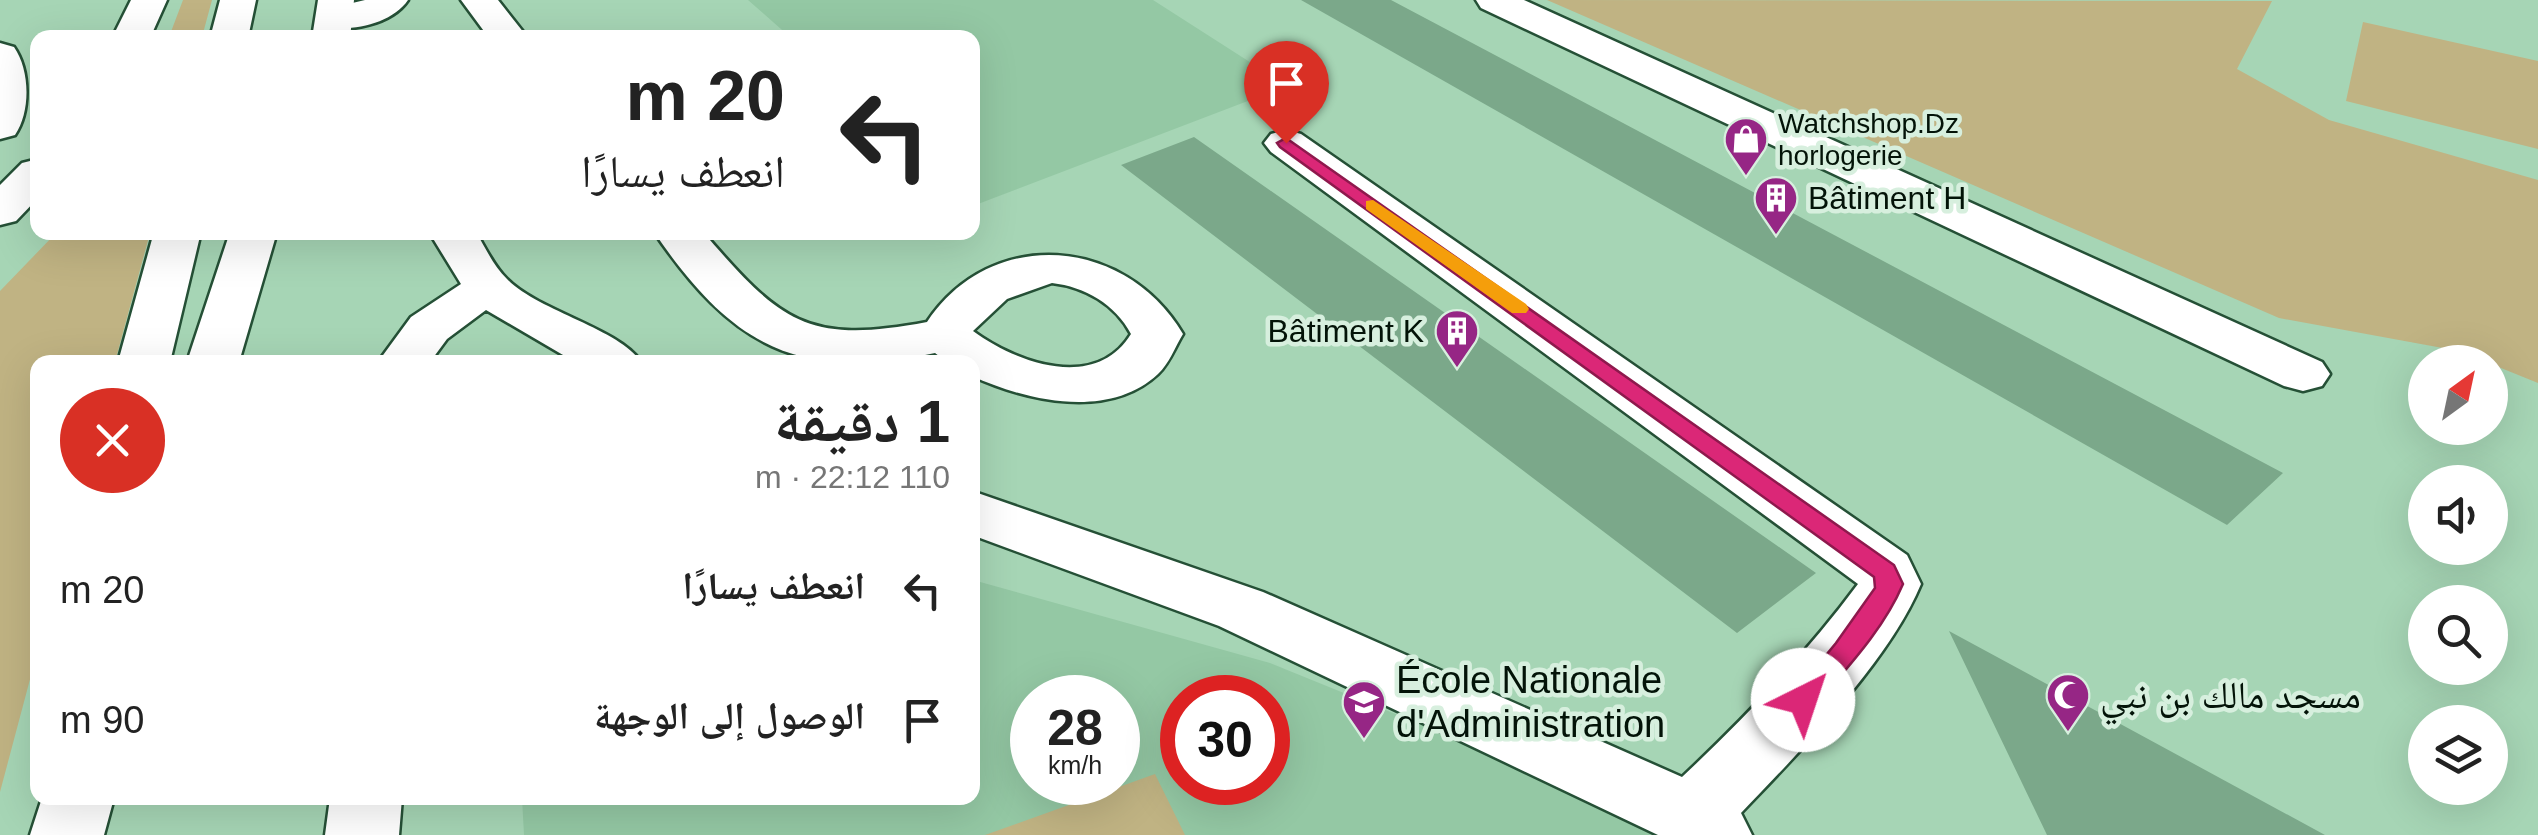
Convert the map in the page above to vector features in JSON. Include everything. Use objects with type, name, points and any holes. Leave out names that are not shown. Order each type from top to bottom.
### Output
[{"type":"main road","points":[[135,30],[149,0]]},
{"type":"main road","points":[[231,30],[238,0]]},
{"type":"main road","points":[[334,18],[372,11],[390,0]]},
{"type":"main road","points":[[479,0],[503,30]]},
{"type":"main road","points":[[1494,0],[2302,374]]},
{"type":"main road","points":[[0,55],[8,73],[0,126]]},
{"type":"main road","points":[[980,515],[1242,610],[1602,772],[1703,826],[1781,725],[1846,651],[1886,593],[1890,584],[1885,572],[1286,143]]},
{"type":"main road","points":[[0,211],[30,180]]},
{"type":"main road","points":[[146,355],[176,240]]},
{"type":"main road","points":[[214,355],[251,240]]},
{"type":"main road","points":[[457,240],[489,290],[601,355]]},
{"type":"main road","points":[[685,240],[757,319],[792,337],[860,348],[945,336]]},
{"type":"main road","points":[[408,355],[433,324],[454,307],[489,290]]},
{"type":"main road","points":[[35,835],[42,805]]},
{"type":"main road","points":[[67,835],[76,805]]},
{"type":"main road","points":[[362,835],[365,805]]},
{"type":"shaded area","points":[[183,0],[212,0],[204,30],[172,30]]},
{"type":"shaded area","points":[[748,0],[1153,0],[1287,86],[980,203],[980,30],[782,30]]},
{"type":"shaded area","points":[[1547,0],[2272,1],[2237,69],[2329,120],[2538,180],[2538,383],[2508,371],[2508,345],[2426,345],[2279,318]]},
{"type":"shaded area","points":[[2363,22],[2538,61],[2538,149],[2346,101]]},
{"type":"shaded area","points":[[49,240],[148,240],[117,355],[30,355],[30,679],[0,792],[0,291]]},
{"type":"shaded area","name":"École Nationale d'Administration","points":[[980,582],[1270,663],[1676,828],[1685,835],[524,835],[522,805],[980,805]]},
{"type":"shaded area","points":[[1155,774],[1160,784],[1160,805],[1170,805],[1185,835],[985,835],[1069,805],[1140,805],[1140,779]]},
{"type":"building","name":"Bâtiment H","points":[[1301,0],[1391,0],[2283,473],[2227,525]]},
{"type":"building","name":"Bâtiment K","points":[[1194,137],[1816,573],[1737,633],[1121,165]]},
{"type":"building","name":"مسجد مالك بن نبي","points":[[1949,631],[2325,835],[2047,835]]},
{"type":"slow traffic","points":[[1373,205],[1519,309]]},
{"type":"place","name":"Watchshop.Dz horlogerie","points":[[1746,177]]},
{"type":"place","name":"Bâtiment H","points":[[1776,236]]},
{"type":"place","name":"Bâtiment K","points":[[1457,369]]},
{"type":"place","name":"مسجد مالك بن نبي","points":[[2068,733]]},
{"type":"place","name":"École Nationale d'Administration","points":[[1364,740]]},
{"type":"route","points":[[1286,143],[1885,572],[1890,584],[1886,593],[1846,651],[1803,700]]}]
